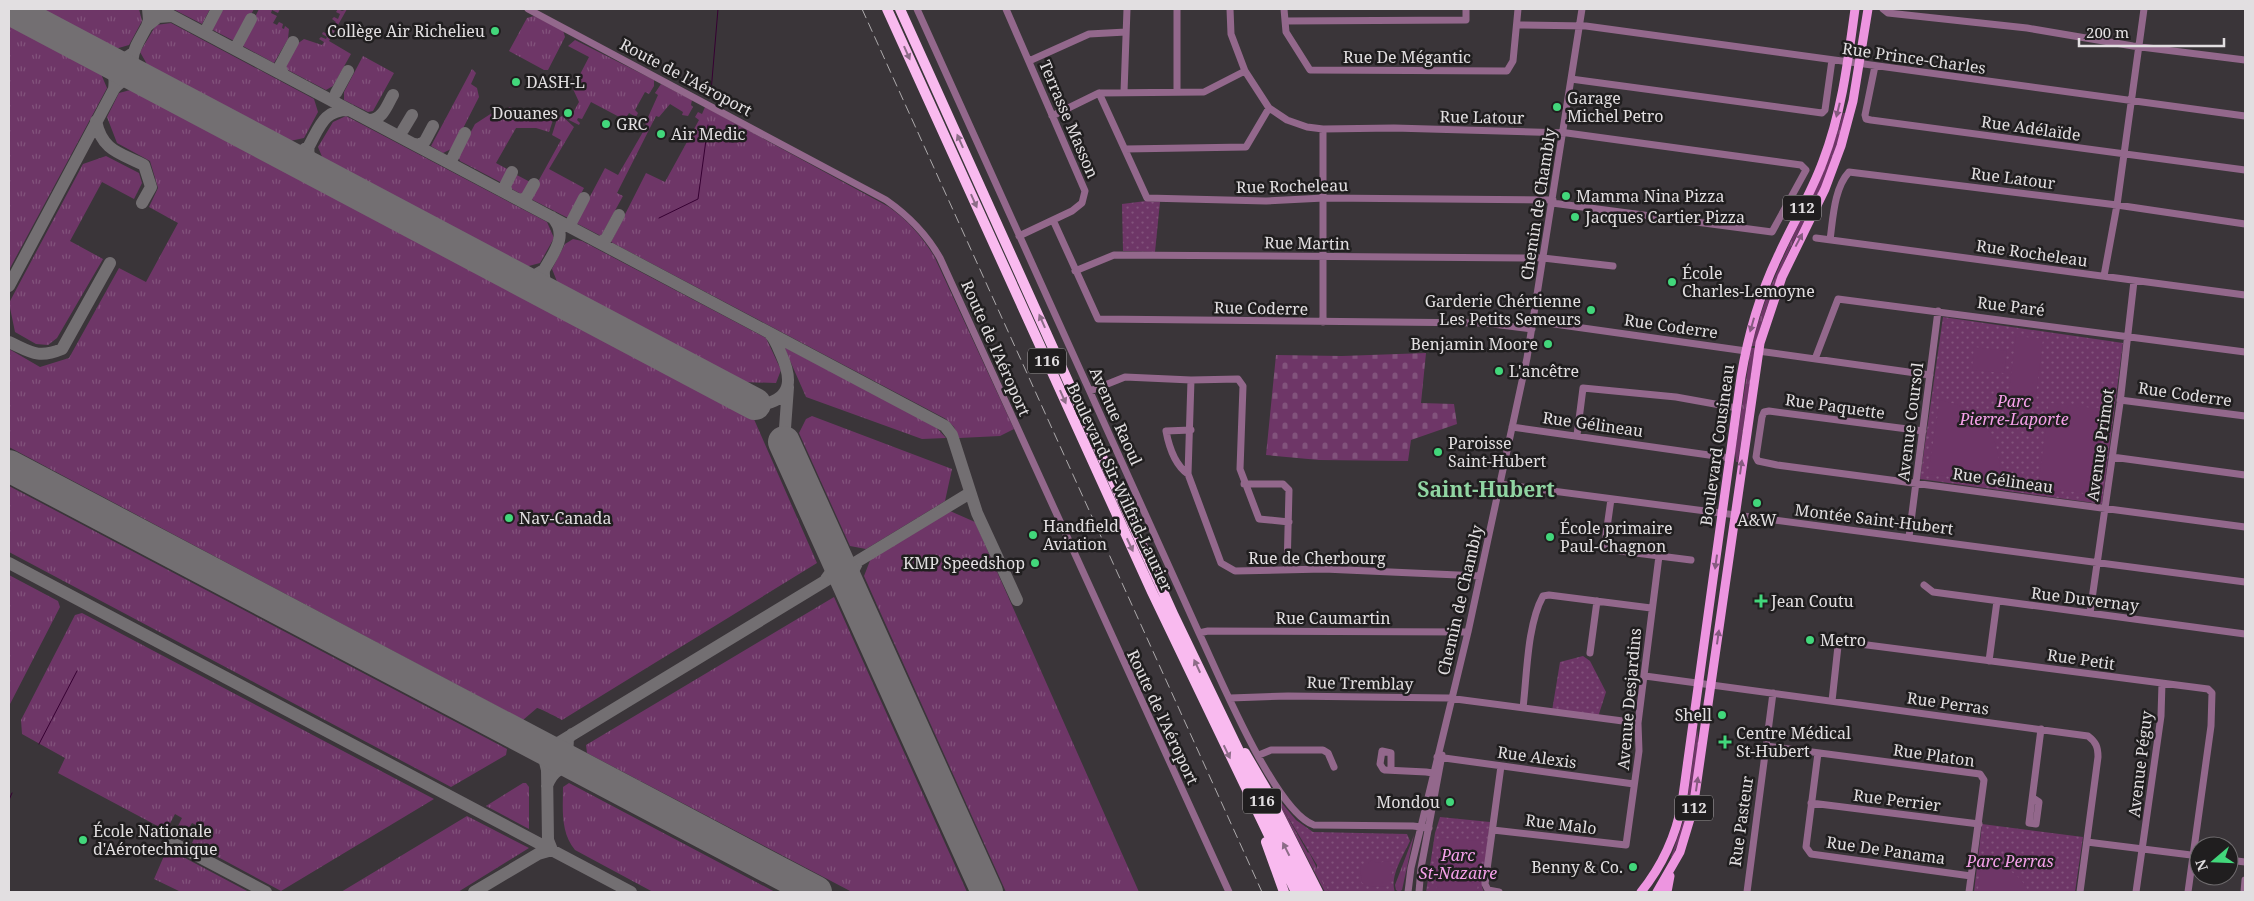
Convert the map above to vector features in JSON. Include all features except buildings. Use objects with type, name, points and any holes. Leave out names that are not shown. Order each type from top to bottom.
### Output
[{"type":"highway","name":"Boulevard Sir-Wilfrid-Laurier","points":[[887,9],[1115,512],[1256,812],[1296,892]]},
{"type":"highway","name":"Boulevard Sir-Wilfrid-Laurier","points":[[900,9],[1218,710],[1315,892]]},
{"type":"highway","points":[[1256,812],[1274,870],[1284,892]]},
{"type":"main road","name":"Boulevard Cousineau","points":[[1641,892],[1665,856],[1678,822],[1746,351],[1756,312],[1770,274],[1811,190],[1826,153],[1840,105],[1855,9]]},
{"type":"main road","name":"Boulevard Cousineau","points":[[1657,892],[1683,846],[1691,820],[1758,352],[1779,284],[1836,163],[1849,118],[1868,9]]},
{"type":"main road","points":[[1667,892],[1670,871]]},
{"type":"street","name":"Route de l'Aéroport","points":[[528,9],[886,200],[902,211],[926,234],[940,258],[1229,892]]},
{"type":"street","name":"Avenue Raoul","points":[[916,9],[1199,633],[1259,755],[1284,797],[1294,811],[1308,823],[1320,825],[1420,827]]},
{"type":"street","points":[[1124,92],[1127,9]]},
{"type":"street","points":[[1177,9],[1177,92]]},
{"type":"street","name":"Rue Latour","points":[[1230,9],[1231,34],[1245,71],[1269,108],[1287,120],[1307,127],[1323,129],[1394,128],[1563,132],[1805,167]]},
{"type":"street","name":"Rue De Mégantic","points":[[1284,9],[1286,32],[1310,70],[1507,71],[1513,61],[1518,25],[1518,9]]},
{"type":"street","points":[[1285,21],[1466,20],[1466,9]]},
{"type":"street","name":"Chemin de Chambly","points":[[1419,892],[1420,872],[1429,828],[1439,758],[1468,632],[1532,329],[1582,9]]},
{"type":"street","points":[[1883,9],[1888,14],[2027,28],[2139,46],[2245,60]]},
{"type":"street","points":[[2104,276],[2117,205],[2144,9]]},
{"type":"street","name":"Terrasse Masson","points":[[1009,10],[1085,192],[1082,202],[1072,211],[1020,236]]},
{"type":"street","name":"Rue Prince-Charles","points":[[1518,25],[1579,26],[2245,116]]},
{"type":"street","points":[[1029,61],[1089,34],[1126,32]]},
{"type":"street","points":[[1571,79],[1822,113],[1825,110],[1832,60]]},
{"type":"street","name":"Rue Adélaïde","points":[[1875,66],[1864,115],[1866,119],[2245,170]]},
{"type":"street","points":[[1052,116],[1099,93],[1204,92],[1245,71]]},
{"type":"street","name":"Rue Rocheleau","points":[[1099,93],[1147,198],[1266,201],[1324,198],[1552,201],[1772,232],[1806,170],[1805,167]]},
{"type":"street","points":[[1125,149],[1246,147],[1269,108]]},
{"type":"street","points":[[1323,129],[1323,322]]},
{"type":"street","name":"Rue Latour","points":[[1830,240],[1840,190],[1849,172],[2117,205],[2245,224]]},
{"type":"street","name":"Rue Coderre","points":[[1052,220],[1098,319],[1485,323],[1532,329]]},
{"type":"street","name":"Rue Rocheleau","points":[[1816,238],[2245,296]]},
{"type":"street","name":"Rue Martin","points":[[1075,271],[1114,254],[1323,258],[1543,258],[1613,266]]},
{"type":"street","name":"Avenue Primot","points":[[2090,613],[2120,400],[2134,281]]},
{"type":"street","name":"Rue Paré","points":[[1815,359],[1838,299],[2245,352]]},
{"type":"street","name":"Avenue Coursol","points":[[1909,537],[1938,311]]},
{"type":"street","name":"Rue Coderre","points":[[1533,321],[1746,351]]},
{"type":"street","points":[[1758,352],[1930,375]]},
{"type":"street","points":[[1090,391],[1125,377],[1192,380],[1238,378],[1243,386],[1240,469],[1244,484],[1259,519],[1289,522]]},
{"type":"street","name":"Rue de Cherbourg","points":[[1192,380],[1188,474],[1222,563],[1235,571],[1324,569],[1480,576]]},
{"type":"street","points":[[1577,435],[1584,388],[1676,397],[1737,408]]},
{"type":"street","name":"Rue Coderre","points":[[2120,400],[2245,416]]},
{"type":"street","name":"Rue Paquette","points":[[1758,461],[1762,417],[1764,412],[1769,411],[1923,431]]},
{"type":"street","name":"Rue Gélineau","points":[[1512,427],[1730,458]]},
{"type":"street","name":"Rue de Cherbourg","points":[[1188,474],[1180,468],[1168,443],[1166,431],[1191,430]]},
{"type":"street","points":[[2112,456],[2245,475]]},
{"type":"street","name":"Rue Gélineau","points":[[1758,461],[2245,527]]},
{"type":"street","points":[[1244,484],[1286,486],[1290,493],[1287,570]]},
{"type":"street","name":"Montée Saint-Hubert","points":[[1500,484],[2245,582]]},
{"type":"street","points":[[1610,499],[1604,549],[1691,560]]},
{"type":"street","name":"Avenue Desjardins","points":[[1626,845],[1638,751],[1638,723],[1645,676],[1651,608],[1659,556]]},
{"type":"street","name":"Rue Duvernay","points":[[1924,585],[1933,592],[2245,634]]},
{"type":"street","points":[[1523,708],[1532,634],[1540,603],[1544,596],[1549,595],[1651,608]]},
{"type":"street","points":[[1590,654],[1597,601]]},
{"type":"street","points":[[1989,661],[1997,601]]},
{"type":"street","name":"Rue Caumartin","points":[[1199,633],[1208,630],[1468,632]]},
{"type":"street","name":"Rue Petit","points":[[1832,701],[1838,646],[1844,642],[2208,689],[2212,693],[2212,726],[2198,836]]},
{"type":"street","name":"Rue Perras","points":[[1645,676],[2088,736],[2098,748],[2098,757],[2080,892]]},
{"type":"street","name":"Avenue Péguy","points":[[2136,892],[2161,716],[2162,683]]},
{"type":"street","name":"Rue Pasteur","points":[[1747,892],[1773,693]]},
{"type":"street","name":"Rue Tremblay","points":[[1230,698],[1288,696],[1452,698],[1638,723]]},
{"type":"street","points":[[2033,798],[2041,729]]},
{"type":"street","name":"Rue Platon","points":[[1766,746],[1980,774],[1984,780],[1969,892]]},
{"type":"street","points":[[1259,755],[1271,750],[1323,750],[1328,752],[1334,767]]},
{"type":"street","name":"Rue De Panama","points":[[1818,753],[1806,847],[1811,854],[1971,876]]},
{"type":"street","name":"Chemin de Chambly","points":[[1408,892],[1420,827],[1433,773],[1439,758]]},
{"type":"street","name":"Rue Alexis","points":[[1439,758],[1634,784]]},
{"type":"street","points":[[1498,892],[1486,889],[1501,766]]},
{"type":"street","points":[[1391,770],[1433,773]]},
{"type":"street","name":"Rue Perrier","points":[[1811,802],[1978,824]]},
{"type":"street","points":[[1420,827],[1429,828]]},
{"type":"street","name":"Rue Malo","points":[[1493,830],[1626,845]]},
{"type":"street","points":[[2087,842],[2189,855]]},
{"type":"street","points":[[2244,892],[2245,880]]},
{"type":"green space","points":[[40,9],[139,9],[142,21],[129,45],[115,49]]},
{"type":"green space","points":[[173,9],[210,9],[202,24]]},
{"type":"green space","points":[[223,9],[254,9],[236,42],[211,29]]},
{"type":"green space","points":[[259,9],[280,9],[278,13],[272,10],[271,13],[277,16],[273,23],[277,25],[279,22],[283,24],[282,28],[284,29],[285,26],[289,29],[288,39],[274,63],[241,45]]},
{"type":"green space","points":[[338,9],[342,11],[347,9],[329,41],[351,54],[333,86],[326,90],[284,68],[297,44],[304,39],[322,45],[324,42],[319,39],[321,37],[326,39],[327,37],[322,34],[323,32],[328,34],[331,30],[328,27],[330,23],[334,25],[336,22],[332,19],[334,17],[338,19],[340,14],[336,12]]},
{"type":"green space","points":[[534,16],[563,30],[565,37],[548,70],[544,70],[509,51],[527,18]]},
{"type":"green space","points":[[171,23],[314,99],[318,112],[304,138],[290,141],[148,66],[140,52],[156,25]]},
{"type":"green space","points":[[9,24],[101,74],[107,88],[9,270]]},
{"type":"green space","points":[[575,40],[654,80],[654,86],[649,94],[645,92],[635,110],[638,113],[636,117],[629,113],[625,120],[591,102],[582,119],[578,118],[579,125],[569,120],[579,102],[573,89],[589,57],[568,46]]},
{"type":"green space","points":[[363,56],[394,73],[373,111],[368,112],[344,100],[344,92]]},
{"type":"green space","points":[[472,69],[476,73],[471,84],[477,88],[479,97],[453,148],[443,153],[431,146]]},
{"type":"green space","points":[[661,84],[692,100],[691,105],[693,107],[688,116],[682,115],[683,112],[670,104],[659,117],[656,116],[617,193],[623,196],[601,236],[576,223],[605,168],[618,175],[647,125],[645,124],[658,95],[655,93]]},
{"type":"green space","points":[[134,89],[753,417],[817,563],[562,720],[537,708],[523,720],[9,447],[9,349],[40,367],[69,358],[119,268],[146,282],[178,223],[149,207],[158,188],[150,161],[117,143],[107,117],[119,93]]},
{"type":"green space","points":[[509,107],[529,117],[532,111],[541,117],[553,120],[549,132],[536,128],[516,128],[496,163],[509,170],[502,183],[460,161],[458,156],[475,124],[492,113],[496,114],[499,111],[503,114]]},
{"type":"green space","points":[[705,107],[889,207],[914,229],[934,256],[1014,429],[1000,436],[959,438],[954,427],[946,419],[611,242],[646,173],[665,182],[699,120],[695,117],[698,112],[702,114]]},
{"type":"green space","points":[[1843,113],[1845,113],[1842,130],[1831,165],[1786,257],[1771,294],[1755,346],[1752,346],[1760,315],[1771,286],[1822,173]]},
{"type":"green space","points":[[346,116],[547,222],[554,238],[540,263],[525,267],[323,159],[318,147],[333,122]]},
{"type":"green space","points":[[562,116],[574,127],[549,169],[584,188],[568,218],[529,198],[561,140],[552,135],[557,119]]},
{"type":"green space","points":[[106,156],[139,173],[142,183],[134,199],[102,182],[70,241],[103,259],[57,338],[48,345],[36,344],[15,332],[9,303],[83,164]]},
{"type":"green space","points":[[515,174],[532,183],[525,196],[508,187]]},
{"type":"green space","points":[[1146,201],[1160,202],[1155,252],[1123,251],[1122,204]]},
{"type":"green space","points":[[573,239],[582,241],[766,338],[781,370],[776,383],[742,382],[558,284],[552,269],[565,244]]},
{"type":"green space","name":"Parc Pierre-Laporte","points":[[1943,317],[2123,343],[2102,504],[1920,479]]},
{"type":"green space","points":[[2016,336],[2043,339],[2035,402],[2008,398]]},
{"type":"green space","points":[[784,347],[934,425],[946,438],[922,439],[806,397]]},
{"type":"green space","points":[[1974,347],[2007,351],[2004,373],[1972,370]]},
{"type":"green space","points":[[1751,348],[1755,348],[1738,462],[1736,462],[1735,451]]},
{"type":"green space","points":[[1426,353],[1421,403],[1454,404],[1457,424],[1411,440],[1408,461],[1319,460],[1266,455],[1276,355],[1342,356]]},
{"type":"green space","points":[[1940,400],[1967,410],[1987,428],[1994,440],[1998,453],[1998,482],[1928,474]]},
{"type":"green space","points":[[2049,403],[2103,409],[2091,494],[2038,487]]},
{"type":"green space","points":[[812,416],[952,469],[945,501],[866,549],[850,546],[799,433],[806,419]]},
{"type":"green space","points":[[9,486],[507,749],[506,755],[451,787],[9,552]]},
{"type":"green space","points":[[950,511],[975,522],[1139,892],[1006,892],[864,576],[871,558]]},
{"type":"green space","points":[[9,575],[58,601],[60,607],[9,706]]},
{"type":"green space","points":[[834,597],[967,892],[852,892],[587,753],[586,745]]},
{"type":"green space","points":[[82,613],[434,799],[281,891],[192,843],[200,827],[192,823],[187,831],[178,826],[182,818],[175,814],[165,830],[58,773],[65,758],[22,734],[21,720],[75,615]]},
{"type":"green space","points":[[1583,656],[1590,661],[1606,692],[1598,717],[1552,711],[1560,662]]},
{"type":"green space","points":[[1697,730],[1698,749],[1693,789],[1685,827],[1673,858],[1671,857],[1685,816]]},
{"type":"green space","points":[[1265,777],[1309,852],[1329,892],[1325,892]]},
{"type":"green space","points":[[526,783],[529,787],[529,829],[486,806]]},
{"type":"green space","points":[[569,783],[775,892],[653,892],[575,850],[567,836],[563,820],[563,787]]},
{"type":"green space","points":[[1274,794],[1296,820],[1313,832],[1407,834],[1410,841],[1396,873],[1394,880],[1395,892],[1329,892],[1317,871],[1317,865]]},
{"type":"green space","points":[[467,816],[529,848],[458,892],[341,892]]},
{"type":"green space","name":"Parc St-Nazaire","points":[[1440,817],[1490,822],[1482,887],[1484,892],[1426,892],[1435,833]]},
{"type":"green space","name":"Parc Perras","points":[[1982,824],[2083,837],[2075,892],[1974,892]]},
{"type":"green space","points":[[1414,835],[1402,890],[1399,892],[1396,890],[1395,885]]},
{"type":"green space","points":[[1440,838],[1481,841],[1477,892],[1436,892]]},
{"type":"green space","points":[[167,849],[249,892],[181,892],[154,879]]},
{"type":"green space","points":[[1371,860],[1377,863],[1389,861],[1389,866],[1393,867],[1392,874],[1389,875],[1389,886],[1371,887],[1362,883],[1360,868],[1362,864],[1368,864]]},
{"type":"green space","points":[[1981,861],[2003,867],[2015,874],[2029,892],[1978,892]]},
{"type":"waterway","points":[[711,92],[718,9]]},
{"type":"waterway","points":[[659,218],[698,199],[708,125]]},
{"type":"waterway","points":[[39,744],[77,671]]},
{"type":"waterway","points":[[9,800],[12,793]]},
{"type":"taxiway","points":[[18,9],[23,15]]},
{"type":"taxiway","points":[[148,9],[149,20],[147,26],[158,17],[172,16]]},
{"type":"taxiway","points":[[159,9],[945,426],[952,435],[977,513],[1017,600]]},
{"type":"taxiway","points":[[207,28],[217,9]]},
{"type":"taxiway","points":[[235,49],[251,19]]},
{"type":"taxiway","points":[[146,80],[134,67],[133,54],[147,26]]},
{"type":"taxiway","points":[[283,74],[280,66],[293,42]]},
{"type":"taxiway","points":[[103,58],[119,60],[133,53]]},
{"type":"taxiway","points":[[103,58],[113,72],[115,80],[114,89],[121,82],[128,79],[146,81]]},
{"type":"taxiway","points":[[336,93],[348,71]]},
{"type":"taxiway","points":[[9,286],[114,89]]},
{"type":"taxiway","points":[[369,120],[378,118],[381,115],[393,95]]},
{"type":"taxiway","points":[[309,146],[324,120],[334,112],[350,110]]},
{"type":"taxiway","points":[[403,130],[412,115]]},
{"type":"taxiway","points":[[96,121],[107,145],[120,154],[144,165],[151,187],[142,203]]},
{"type":"taxiway","points":[[414,144],[420,145],[425,141],[433,126]]},
{"type":"taxiway","points":[[450,163],[465,133]]},
{"type":"taxiway","points":[[281,152],[296,152],[309,146],[310,158],[321,174]]},
{"type":"taxiway","points":[[507,193],[505,186],[512,172]]},
{"type":"taxiway","points":[[520,200],[526,198],[534,184]]},
{"type":"taxiway","points":[[572,221],[584,198]]},
{"type":"taxiway","points":[[600,242],[606,239],[619,215]]},
{"type":"taxiway","points":[[544,270],[560,237],[557,224],[552,217]]},
{"type":"taxiway","points":[[9,342],[40,354],[47,354],[62,349],[110,263]]},
{"type":"taxiway","points":[[516,277],[532,277],[544,270],[546,286],[556,298]]},
{"type":"taxiway","points":[[765,404],[781,396],[788,385],[787,370],[776,343],[770,334]]},
{"type":"taxiway","points":[[784,442],[788,387]]},
{"type":"taxiway","points":[[534,743],[547,746],[560,742],[970,493]]},
{"type":"taxiway","points":[[826,579],[834,568],[833,553]]},
{"type":"taxiway","points":[[851,593],[853,571],[858,561]]},
{"type":"taxiway","points":[[9,563],[631,892]]},
{"type":"taxiway","points":[[572,734],[568,739],[567,754],[578,767]]},
{"type":"taxiway","points":[[474,892],[538,854],[552,850],[548,840],[547,770],[544,758],[534,743]]},
{"type":"taxiway","points":[[547,786],[552,776],[559,770],[567,767],[578,767]]},
{"type":"taxiway","points":[[173,843],[266,892]]},
{"type":"runway","points":[[10,9],[755,404]]},
{"type":"runway","points":[[784,442],[987,892]]},
{"type":"runway","points":[[9,466],[816,892]]},
{"type":"railway","points":[[862,9],[1262,892]]},
{"type":"place","name":"Collège Air Richelieu","points":[[495,31]]},
{"type":"place","name":"DASH-L","points":[[516,82]]},
{"type":"place","name":"Garage Michel Petro","points":[[1557,107]]},
{"type":"place","name":"Douanes","points":[[568,113]]},
{"type":"place","name":"GRC","points":[[606,124]]},
{"type":"place","name":"Air Medic","points":[[661,134]]},
{"type":"place","name":"Mamma Nina Pizza","points":[[1566,196]]},
{"type":"place","name":"Jacques Cartier Pizza","points":[[1575,217]]},
{"type":"place","name":"École Charles-Lemoyne","points":[[1672,282]]},
{"type":"place","name":"Garderie Chértienne Les Petits Semeurs","points":[[1591,310]]},
{"type":"place","name":"Benjamin Moore","points":[[1548,344]]},
{"type":"place","name":"L'ancêtre","points":[[1499,371]]},
{"type":"place","name":"Paroisse Saint-Hubert","points":[[1438,452]]},
{"type":"place","name":"A&W","points":[[1757,503]]},
{"type":"place","name":"Nav-Canada","points":[[509,518]]},
{"type":"place","name":"Handfield Aviation","points":[[1033,535]]},
{"type":"place","name":"École primaire Paul-Chagnon","points":[[1550,537]]},
{"type":"place","name":"KMP Speedshop","points":[[1035,563]]},
{"type":"place","name":"Jean Coutu","points":[[1761,601]]},
{"type":"place","name":"Metro","points":[[1810,640]]},
{"type":"place","name":"Shell","points":[[1722,715]]},
{"type":"place","name":"Centre Médical St-Hubert","points":[[1725,742]]},
{"type":"place","name":"Mondou","points":[[1450,802]]},
{"type":"place","name":"École Nationale d'Aérotechnique","points":[[83,840]]},
{"type":"place","name":"Benny & Co.","points":[[1633,867]]},
{"type":"district","name":"Saint-Hubert","points":[[1486,490]]}]
